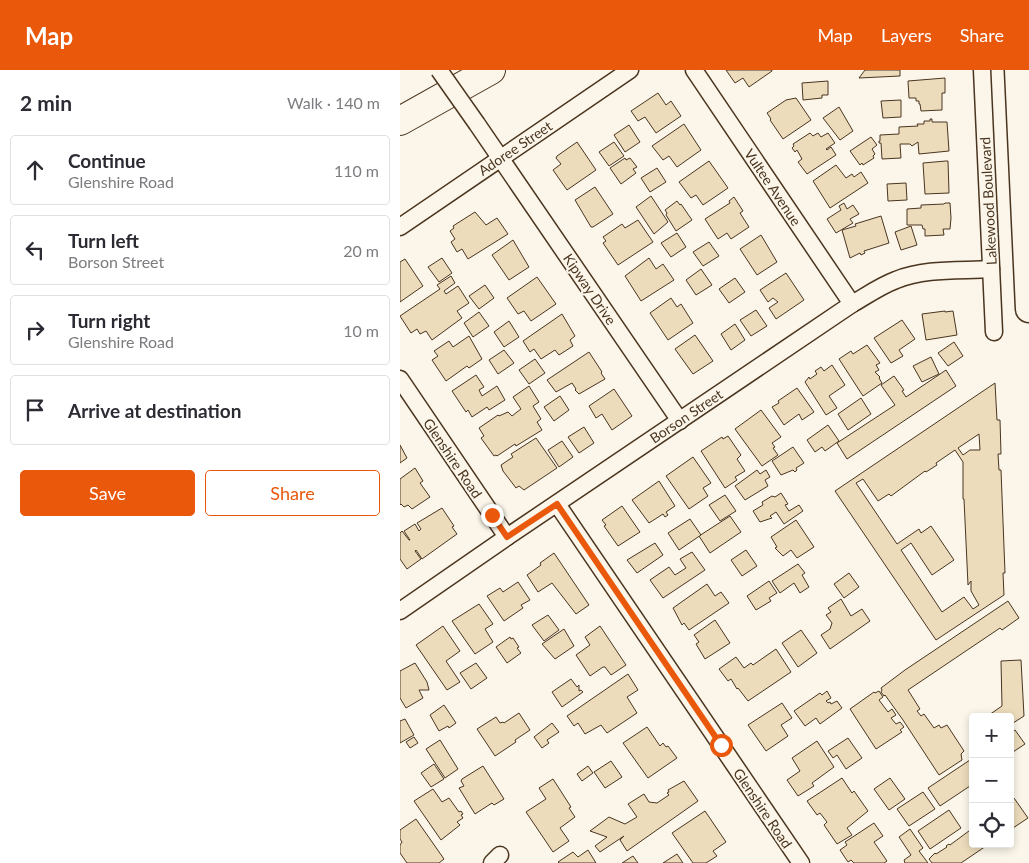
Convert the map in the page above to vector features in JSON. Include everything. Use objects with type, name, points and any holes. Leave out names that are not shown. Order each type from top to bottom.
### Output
[{"type":"highway","points":[[400,121],[491,70]]},
{"type":"main road","points":[[1018,70],[1029,309]]},
{"type":"street","name":"Kipway Drive","points":[[439,70],[680,421]]},
{"type":"street","name":"Adoree Street","points":[[400,226],[630,70]]},
{"type":"street","name":"Vultee Avenue","points":[[694,70],[852,304]]},
{"type":"street","name":"Lakewood Boulevard","points":[[982,70],[994,332]]},
{"type":"street","name":"Borson Street","points":[[400,611],[852,304],[882,286],[897,279],[913,275],[991,269]]},
{"type":"street","name":"Glenshire Road","points":[[400,379],[507,537]]},
{"type":"street","name":"Glenshire Road","points":[[557,504],[801,863]]},
{"type":"building","points":[[726,70],[772,71],[749,87],[743,78],[735,83]]},
{"type":"building","points":[[865,70],[900,70],[900,76],[859,78]]},
{"type":"building","points":[[945,78],[945,93],[942,93],[942,110],[921,111],[919,101],[916,101],[916,98],[909,98],[908,81]]},
{"type":"building","points":[[828,81],[828,95],[822,95],[822,98],[803,100],[802,83]]},
{"type":"building","points":[[658,93],[666,105],[671,101],[681,116],[656,133],[645,117],[638,121],[631,111]]},
{"type":"building","points":[[796,98],[811,120],[783,139],[767,113],[786,100]]},
{"type":"building","points":[[901,100],[901,117],[883,118],[881,101]]},
{"type":"building","points":[[839,107],[853,131],[840,140],[823,118]]},
{"type":"building","points":[[932,119],[932,122],[947,122],[949,151],[919,154],[918,142],[912,146],[910,144],[900,144],[901,158],[882,159],[881,143],[879,143],[880,135],[899,134],[899,127],[918,126],[917,124],[924,124],[924,121],[930,121]]},
{"type":"building","points":[[684,124],[701,150],[677,167],[669,156],[663,160],[652,146]]},
{"type":"building","points":[[629,125],[640,142],[625,152],[614,135]]},
{"type":"building","points":[[810,133],[813,136],[818,133],[821,137],[828,133],[835,143],[826,149],[831,147],[836,155],[807,174],[798,162],[802,159],[797,150],[795,152],[792,148],[793,144]]},
{"type":"building","points":[[871,137],[877,145],[872,149],[875,154],[874,158],[860,165],[850,151]]},
{"type":"building","points":[[577,142],[596,170],[567,190],[553,170],[561,164],[556,158],[557,156]]},
{"type":"building","points":[[614,142],[624,156],[609,166],[599,152]]},
{"type":"building","points":[[625,158],[626,160],[630,158],[637,167],[633,169],[636,173],[621,184],[610,168]]},
{"type":"building","points":[[709,161],[728,188],[703,205],[696,195],[691,198],[679,182]]},
{"type":"building","points":[[948,161],[949,193],[925,194],[923,163]]},
{"type":"building","points":[[836,165],[846,178],[852,174],[854,177],[861,172],[868,183],[830,208],[813,181]]},
{"type":"building","points":[[657,168],[666,182],[650,192],[641,178]]},
{"type":"building","points":[[906,183],[907,200],[888,201],[887,184]]},
{"type":"building","points":[[595,187],[613,214],[591,227],[575,200]]},
{"type":"building","points":[[651,196],[668,222],[654,234],[636,207]]},
{"type":"building","points":[[734,197],[743,211],[740,213],[749,227],[731,239],[727,233],[718,239],[705,219],[730,203],[729,201]]},
{"type":"building","points":[[677,201],[692,220],[676,231],[665,210]]},
{"type":"building","points":[[844,203],[847,209],[853,205],[859,214],[850,219],[853,223],[836,233],[827,219],[841,210],[839,206]]},
{"type":"building","points":[[950,203],[951,218],[950,229],[943,229],[944,235],[925,236],[925,229],[923,229],[922,225],[907,225],[907,209],[921,208],[921,205]]},
{"type":"building","points":[[475,212],[486,225],[497,218],[508,234],[468,259],[462,249],[457,252],[451,242],[455,239],[450,231],[454,228],[453,226]]},
{"type":"building","points":[[881,216],[889,243],[864,251],[865,253],[861,255],[860,253],[850,258],[842,230]]},
{"type":"building","points":[[638,220],[653,242],[618,265],[603,243],[606,241],[603,237],[622,224],[625,228]]},
{"type":"building","points":[[911,226],[917,245],[901,250],[895,232]]},
{"type":"building","points":[[677,233],[686,247],[671,257],[661,243]]},
{"type":"building","points":[[761,235],[777,262],[757,275],[740,249]]},
{"type":"building","points":[[513,240],[529,267],[509,280],[492,255]]},
{"type":"building","points":[[709,242],[719,256],[703,266],[693,252]]},
{"type":"building","points":[[442,258],[452,273],[439,282],[428,267]]},
{"type":"building","points":[[649,258],[656,269],[663,264],[674,280],[641,301],[625,276]]},
{"type":"building","points":[[405,259],[423,286],[400,302],[400,262]]},
{"type":"building","points":[[701,269],[712,285],[696,295],[686,280]]},
{"type":"building","points":[[786,273],[804,300],[776,319],[769,308],[778,302],[773,298],[768,302],[760,290]]},
{"type":"building","points":[[451,276],[455,283],[444,291],[446,294],[458,286],[469,303],[457,311],[462,318],[432,340],[426,331],[420,334],[417,329],[411,333],[400,316],[440,289],[437,285]]},
{"type":"building","points":[[537,277],[556,304],[531,321],[524,311],[518,314],[507,298]]},
{"type":"building","points":[[735,278],[745,292],[729,303],[719,289]]},
{"type":"building","points":[[485,285],[494,298],[479,309],[469,296]]},
{"type":"building","points":[[671,298],[677,307],[681,304],[693,323],[668,340],[650,313]]},
{"type":"building","points":[[756,310],[767,326],[751,336],[740,320]]},
{"type":"building","points":[[953,311],[957,335],[926,340],[922,314]]},
{"type":"building","points":[[479,312],[489,326],[473,337],[464,323]]},
{"type":"building","points":[[562,314],[575,336],[570,340],[573,346],[559,355],[555,350],[541,359],[534,349],[530,352],[523,341]]},
{"type":"building","points":[[902,320],[915,339],[899,350],[903,356],[891,363],[874,338]]},
{"type":"building","points":[[509,321],[519,337],[504,347],[494,332]]},
{"type":"building","points":[[735,324],[745,340],[731,350],[721,334]]},
{"type":"building","points":[[695,335],[713,361],[693,374],[675,349]]},
{"type":"building","points":[[469,336],[482,359],[469,368],[467,366],[446,381],[432,360],[438,356],[434,351],[449,341],[453,347]]},
{"type":"building","points":[[954,342],[963,356],[948,366],[938,353]]},
{"type":"building","points":[[867,345],[880,363],[876,365],[879,370],[875,372],[880,377],[882,383],[863,396],[839,359],[851,351],[853,354]]},
{"type":"building","points":[[504,350],[514,363],[498,374],[489,360]]},
{"type":"building","points":[[589,352],[605,379],[579,394],[572,383],[556,392],[547,380]]},
{"type":"building","points":[[931,357],[939,374],[922,382],[913,366]]},
{"type":"building","points":[[535,359],[545,373],[529,384],[519,370]]},
{"type":"building","points":[[832,365],[845,385],[829,396],[837,408],[826,415],[805,382],[809,377],[810,379],[817,374],[815,371],[821,367],[824,371]]},
{"type":"building","points":[[946,370],[956,386],[847,459],[837,443],[895,405],[881,385],[894,376],[904,390],[902,391],[906,397]]},
{"type":"building","points":[[476,375],[484,387],[479,390],[482,396],[497,386],[505,400],[489,410],[487,407],[472,417],[468,410],[466,412],[452,391]]},
{"type":"building","points":[[995,383],[997,420],[1000,420],[1001,454],[998,454],[999,470],[1001,470],[1005,573],[1003,573],[1004,595],[936,640],[835,491]],"holes":[[[979,434],[980,450],[970,450],[963,455],[958,448]],[[955,450],[963,462],[963,499],[968,585],[971,581],[971,591],[979,605],[973,609],[964,597],[942,612],[901,550],[911,543],[932,575],[954,560],[931,526],[921,533],[919,529],[897,544],[856,483],[863,479],[878,501],[889,494],[891,496],[925,471],[937,465],[936,463]]]},
{"type":"building","points":[[529,386],[539,402],[533,406],[541,419],[537,422],[542,430],[516,446],[515,444],[494,456],[481,438],[484,436],[479,428],[498,415],[508,412],[512,416],[521,409],[513,397]]},
{"type":"building","points":[[797,388],[814,412],[802,420],[799,414],[784,425],[772,407]]},
{"type":"building","points":[[614,389],[632,416],[612,430],[602,414],[596,418],[589,406]]},
{"type":"building","points":[[560,396],[569,410],[554,421],[544,407]]},
{"type":"building","points":[[861,398],[871,414],[848,430],[838,414]]},
{"type":"building","points":[[761,410],[781,437],[772,443],[778,455],[762,466],[735,429]]},
{"type":"building","points":[[828,425],[839,441],[825,451],[822,447],[815,452],[807,440]]},
{"type":"building","points":[[584,427],[594,443],[579,453],[568,437]]},
{"type":"building","points":[[728,436],[741,455],[737,459],[745,471],[735,477],[737,480],[725,488],[701,451],[722,437],[723,439]]},
{"type":"building","points":[[536,438],[557,468],[524,490],[519,486],[516,488],[503,471],[501,465],[513,457],[511,454]]},
{"type":"building","points":[[562,441],[573,457],[559,467],[548,450]]},
{"type":"building","points":[[400,445],[407,458],[400,463]]},
{"type":"building","points":[[793,447],[804,463],[796,468],[795,472],[793,470],[781,475],[772,461]]},
{"type":"building","points":[[693,457],[711,483],[703,488],[708,496],[689,509],[666,476]]},
{"type":"building","points":[[415,468],[423,481],[420,483],[430,497],[412,509],[408,505],[404,507],[400,505],[400,479]]},
{"type":"building","points":[[757,470],[760,474],[766,470],[770,477],[765,480],[768,486],[745,500],[735,486]]},
{"type":"building","points":[[659,481],[675,506],[666,512],[668,515],[665,517],[663,514],[649,523],[632,500]]},
{"type":"building","points":[[781,493],[788,504],[785,505],[789,511],[799,505],[803,511],[784,524],[776,512],[770,516],[772,518],[760,522],[753,511],[763,505],[762,502]]},
{"type":"building","points":[[725,495],[736,511],[720,521],[709,505]]},
{"type":"building","points":[[622,506],[640,532],[618,546],[602,520]]},
{"type":"building","points":[[442,508],[457,534],[422,559],[416,550],[421,559],[407,569],[400,559],[400,533],[402,531],[410,540],[404,531],[415,524],[419,531],[421,529],[417,523]]},
{"type":"building","points":[[730,516],[741,532],[710,553],[699,536]]},
{"type":"building","points":[[690,519],[701,535],[679,550],[668,533]]},
{"type":"building","points":[[796,520],[814,547],[797,558],[791,550],[783,556],[775,548],[777,547],[771,537]]},
{"type":"building","points":[[655,543],[663,555],[637,573],[627,560]]},
{"type":"building","points":[[746,550],[757,566],[742,576],[731,560]]},
{"type":"building","points":[[692,552],[705,570],[663,598],[650,580],[669,567],[675,575],[686,568],[680,559]]},
{"type":"building","points":[[554,553],[589,605],[576,614],[552,583],[538,592],[527,575]]},
{"type":"building","points":[[798,564],[805,573],[802,575],[809,587],[800,593],[794,583],[780,593],[772,581]]},
{"type":"building","points":[[849,573],[859,587],[844,598],[834,584]]},
{"type":"building","points":[[769,581],[777,593],[769,598],[771,601],[756,610],[747,596]]},
{"type":"building","points":[[518,582],[530,600],[521,605],[523,608],[504,621],[487,596],[500,588],[503,592]]},
{"type":"building","points":[[707,584],[715,596],[721,592],[729,603],[689,630],[684,623],[682,625],[673,608]]},
{"type":"building","points":[[841,599],[851,616],[862,609],[870,621],[830,649],[821,635],[830,629],[832,623],[826,615],[831,612],[828,608]]},
{"type":"building","points":[[1008,601],[1019,618],[1002,630],[1000,628],[908,690],[920,709],[917,711],[921,716],[924,714],[934,728],[939,725],[941,728],[947,725],[964,751],[961,754],[962,760],[939,775],[903,720],[881,692],[881,688]]},
{"type":"building","points":[[479,604],[493,624],[485,629],[493,642],[475,654],[452,621]]},
{"type":"building","points":[[548,615],[559,630],[544,641],[532,625]]},
{"type":"building","points":[[715,620],[730,643],[705,659],[696,644],[699,642],[694,635]]},
{"type":"building","points":[[443,626],[460,651],[446,661],[460,682],[447,690],[416,645]]},
{"type":"building","points":[[600,626],[626,665],[611,675],[603,667],[590,676],[576,655],[590,645],[585,637]]},
{"type":"building","points":[[564,629],[574,646],[555,659],[542,644]]},
{"type":"building","points":[[801,630],[817,653],[798,667],[782,643]]},
{"type":"building","points":[[510,637],[511,639],[513,638],[521,653],[507,663],[496,647]]},
{"type":"building","points":[[776,649],[791,672],[748,701],[731,679],[728,681],[719,669],[736,657],[744,668],[751,663],[753,665]]},
{"type":"building","points":[[1021,660],[1024,716],[1014,722],[1014,713],[992,713],[1002,706],[1001,661]]},
{"type":"building","points":[[415,663],[427,682],[429,690],[419,690],[423,698],[406,708],[400,698],[400,671]]},
{"type":"building","points":[[476,663],[487,678],[471,689],[460,673]]},
{"type":"building","points":[[628,674],[638,690],[627,697],[637,713],[607,733],[601,725],[585,734],[578,723],[574,726],[567,716]]},
{"type":"building","points":[[571,679],[577,687],[579,685],[579,691],[583,692],[562,707],[552,692]]},
{"type":"building","points":[[827,691],[831,698],[826,701],[831,704],[837,701],[842,708],[820,724],[816,718],[805,726],[794,711],[820,693],[822,695]]},
{"type":"building","points":[[879,691],[883,697],[879,700],[888,712],[892,709],[896,715],[891,718],[896,724],[900,722],[904,727],[900,730],[902,732],[876,749],[850,709],[874,692]]},
{"type":"building","points":[[782,703],[792,718],[781,725],[788,736],[766,751],[748,725]]},
{"type":"building","points":[[444,705],[456,723],[449,728],[448,726],[439,731],[430,715]]},
{"type":"building","points":[[519,713],[530,730],[495,756],[477,729],[496,717],[500,723],[504,723]]},
{"type":"building","points":[[405,719],[414,735],[400,743],[400,721]]},
{"type":"building","points":[[552,723],[559,732],[547,740],[549,743],[542,748],[534,737]]},
{"type":"building","points":[[647,727],[660,746],[663,743],[666,747],[668,746],[677,758],[648,778],[623,743]]},
{"type":"building","points":[[1014,731],[1025,744],[1014,751]]},
{"type":"building","points":[[414,737],[418,743],[410,748],[406,742]]},
{"type":"building","points":[[848,738],[862,758],[846,769],[837,755],[833,758],[828,751]]},
{"type":"building","points":[[440,740],[458,769],[445,778],[426,749]]},
{"type":"building","points":[[817,741],[834,767],[812,783],[814,786],[798,796],[787,780],[800,771],[792,758]]},
{"type":"building","points":[[611,761],[622,777],[605,788],[594,772]]},
{"type":"building","points":[[969,761],[969,787],[940,806],[928,788]]},
{"type":"building","points":[[434,764],[444,779],[431,787],[421,773]]},
{"type":"building","points":[[483,766],[504,799],[494,805],[492,803],[475,814],[459,788],[464,786],[461,781],[462,779]]},
{"type":"building","points":[[588,766],[593,773],[582,781],[577,774]]},
{"type":"building","points":[[842,778],[868,811],[847,828],[852,835],[837,844],[824,825],[827,822],[820,813],[817,815],[807,801]]},
{"type":"building","points":[[890,778],[905,799],[889,810],[874,789]]},
{"type":"building","points":[[553,779],[571,807],[569,808],[575,817],[560,828],[569,841],[553,852],[526,812],[546,799],[539,788]]},
{"type":"building","points":[[684,781],[698,801],[627,851],[620,840],[624,836],[600,852],[595,846],[607,837],[590,831],[609,817],[625,824],[637,817],[628,804],[644,794],[649,802],[657,803],[669,795],[667,793],[669,792],[668,790]]},
{"type":"building","points":[[433,789],[442,802],[449,798],[459,812],[461,811],[463,814],[461,815],[463,818],[457,822],[460,825],[441,840],[414,801]]},
{"type":"building","points":[[923,792],[935,809],[909,826],[897,809]]},
{"type":"building","points":[[1014,798],[1028,818],[1014,827]]},
{"type":"building","points":[[949,810],[961,828],[930,849],[918,831]]},
{"type":"building","points":[[705,811],[726,842],[713,851],[717,856],[706,863],[693,863],[672,833]]},
{"type":"building","points":[[416,819],[444,859],[439,863],[407,863],[400,853],[402,842],[400,830]]},
{"type":"building","points":[[874,823],[883,836],[874,842],[887,861],[884,863],[854,863],[851,860],[848,862],[840,850],[847,845],[845,842]]},
{"type":"building","points":[[910,829],[923,848],[919,851],[928,863],[905,863],[904,860],[911,855],[899,837]]},
{"type":"building","points":[[969,831],[969,848],[983,848],[961,863],[932,863],[929,859],[935,853]]},
{"type":"building","points":[[588,850],[596,863],[558,862],[573,852],[578,857]]},
{"type":"building","points":[[677,854],[683,863],[663,863]]},
{"type":"building","points":[[633,856],[638,863],[622,863]]},
{"type":"route","points":[[492,515],[507,537],[557,504],[721,745]]}]
